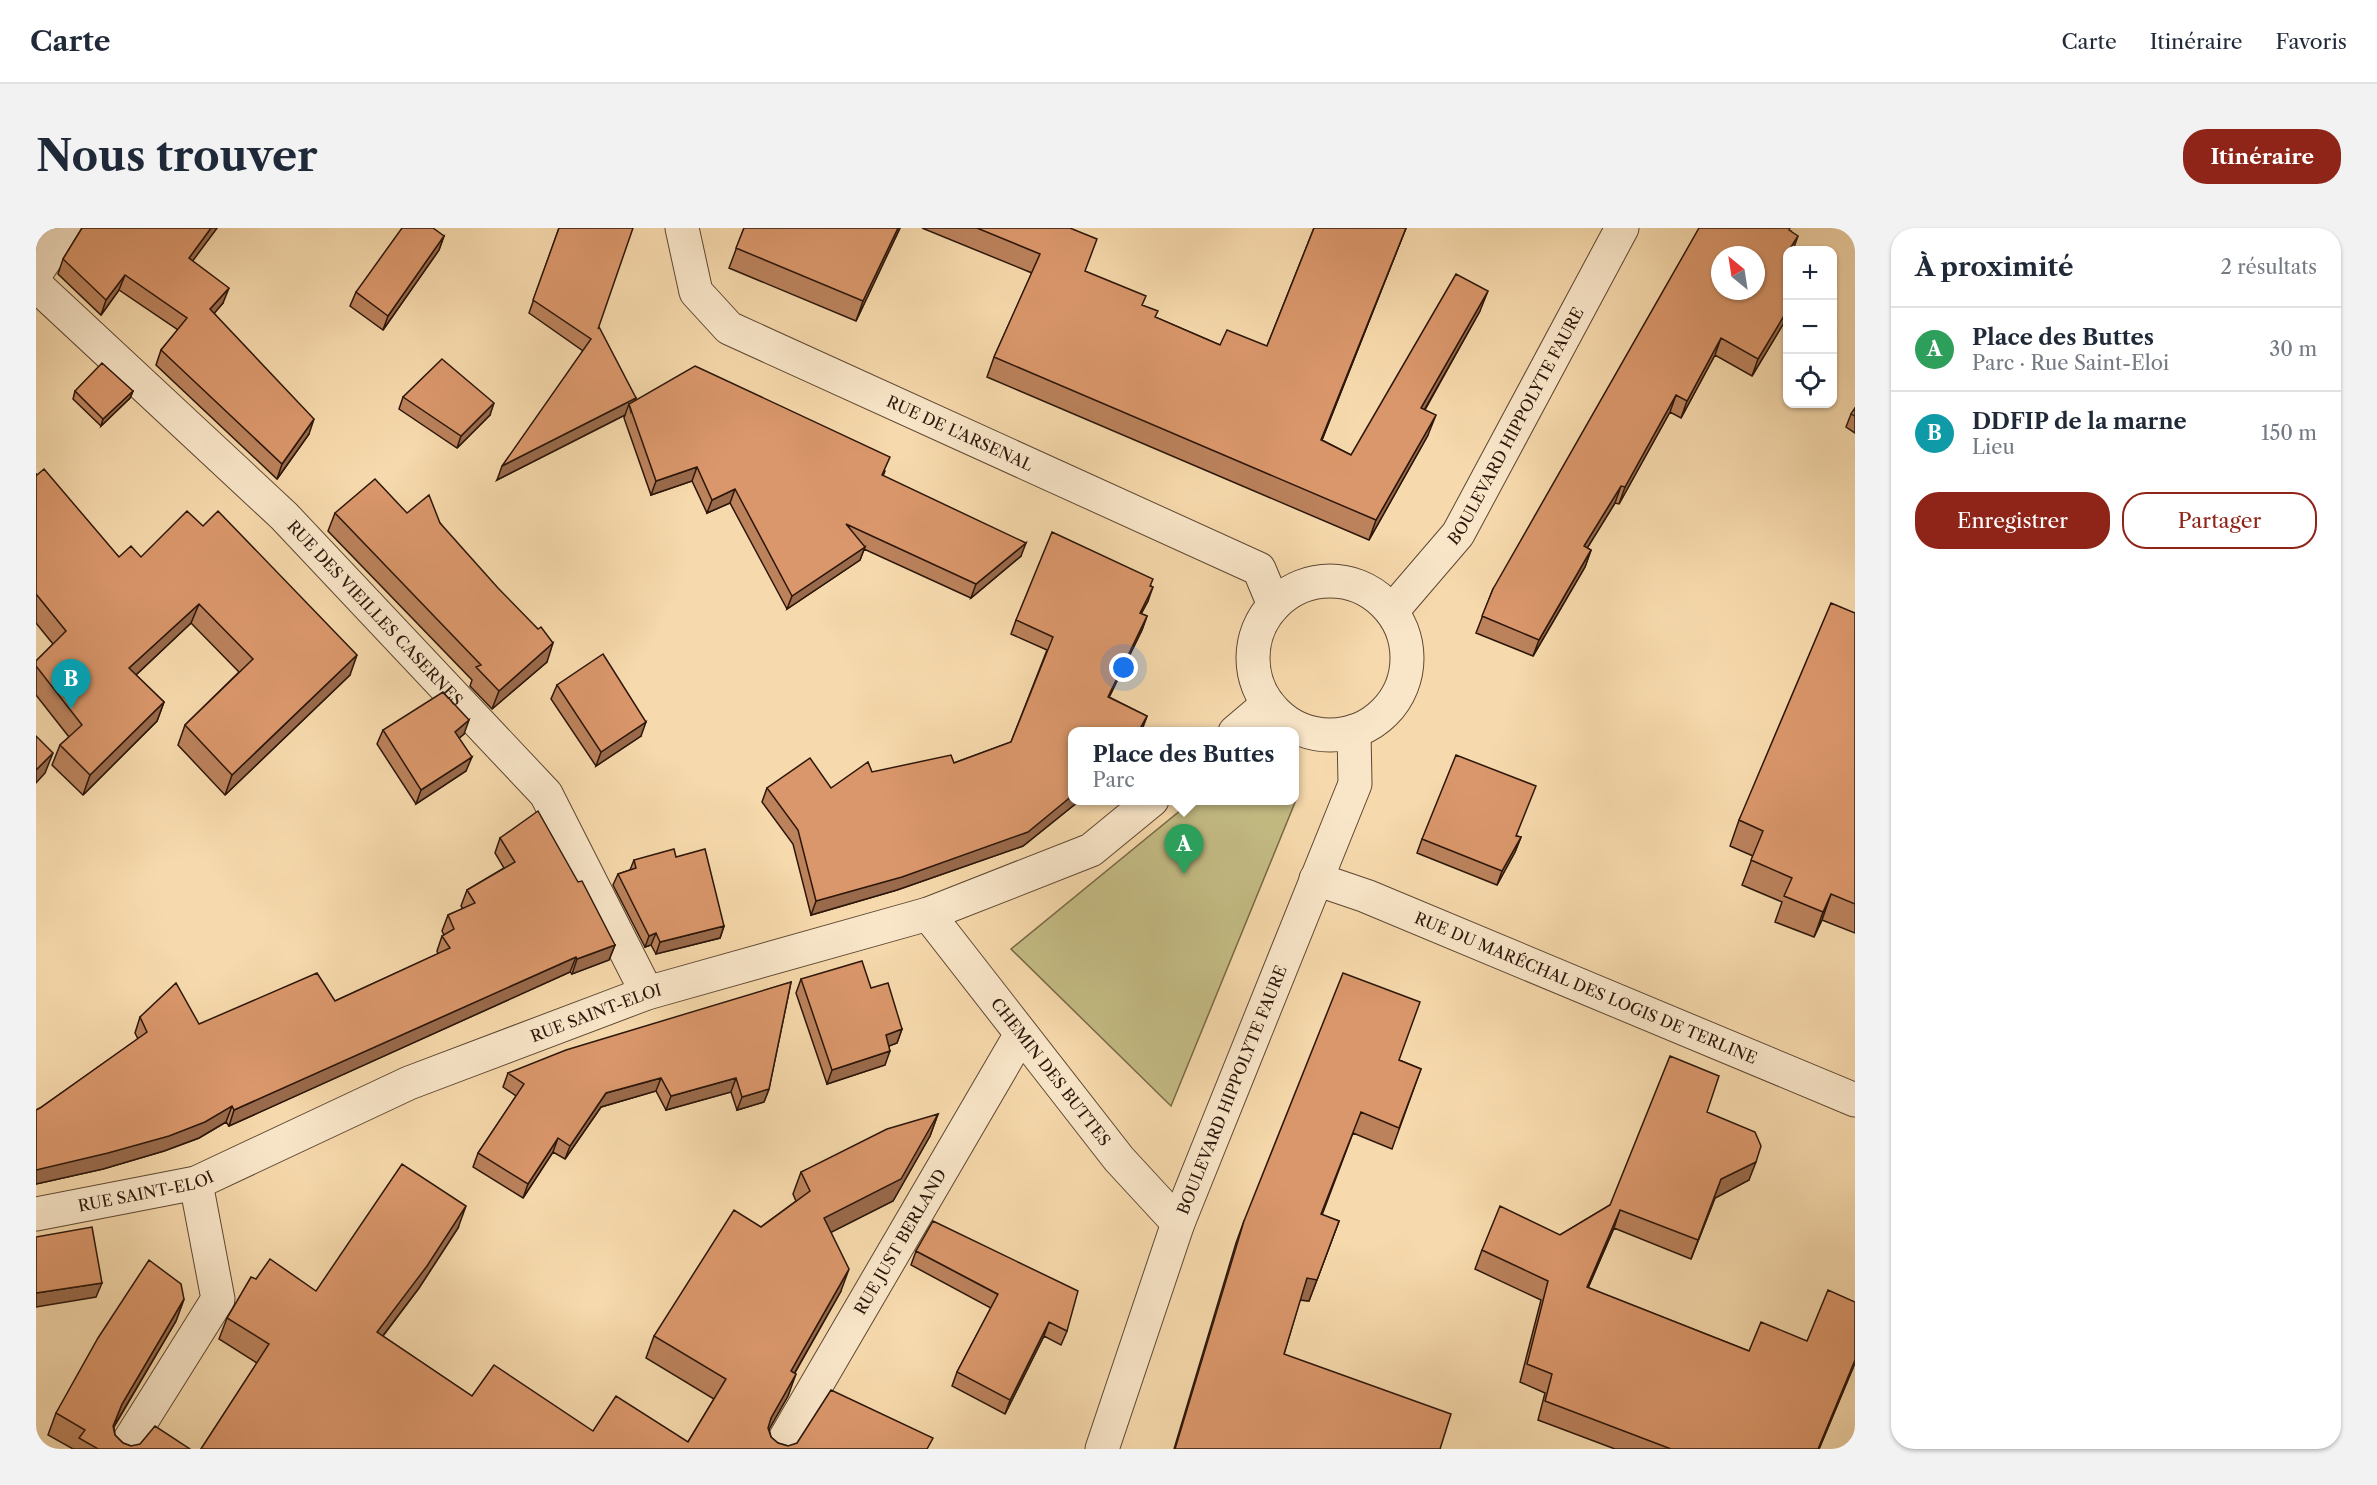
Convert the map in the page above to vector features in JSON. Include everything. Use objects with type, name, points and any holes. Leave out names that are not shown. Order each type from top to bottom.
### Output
[{"type":"street","points":[[36,273],[66,228]]},
{"type":"street","name":"RUE DE L'ARSENAL","points":[[682,228],[696,292],[729,328],[1259,569],[1274,605]]},
{"type":"street","name":"BOULEVARD HIPPOLYTE FAURE","points":[[1392,611],[1458,534],[1622,228]]},
{"type":"street","name":"RUE DES VIEILLES CASERNES","points":[[36,285],[284,516],[546,794],[646,993]]},
{"type":"street","points":[[1298,727],[1285,721],[1268,704],[1258,686],[1253,664],[1254,643],[1262,622],[1274,605],[1295,589],[1321,581],[1347,582],[1372,593],[1392,611],[1403,633],[1407,657],[1404,681],[1393,703],[1376,720],[1354,731],[1330,735],[1299,728]]},
{"type":"street","points":[[1241,727],[1268,704]]},
{"type":"street","name":"BOULEVARD HIPPOLYTE FAURE","points":[[1102,1449],[1179,1223],[1355,784],[1354,731]]},
{"type":"street","name":"RUE SAINT-ELOI","points":[[36,1214],[196,1183],[409,1083],[646,993],[928,914],[1091,850],[1147,805]]},
{"type":"street","name":"RUE DU MARÉCHAL DES LOGIS DE TERLINE","points":[[1316,879],[1366,896],[1855,1100]]},
{"type":"street","name":"CHEMIN DES BUTTES","points":[[928,914],[1119,1158],[1179,1223]]},
{"type":"street","name":"RUE JUST BERLAND","points":[[779,1449],[1021,1034]]},
{"type":"street","points":[[124,1449],[218,1299],[196,1183]]},
{"type":"shaded area","points":[[1187,805],[1294,805],[1171,1106],[1011,949]]},
{"type":"building","points":[[82,228],[211,228],[189,258],[229,288],[210,309],[314,419],[282,464],[161,350],[187,318],[125,275],[106,300],[63,259]]},
{"type":"building","points":[[402,228],[433,228],[444,236],[388,316],[356,292]]},
{"type":"building","points":[[559,228],[633,228],[598,329],[599,327],[636,398],[502,466],[591,339],[533,300]]},
{"type":"building","points":[[744,228],[898,228],[863,301],[736,248]]},
{"type":"building","points":[[977,228],[1070,228],[1097,239],[1085,271],[1146,296],[1142,305],[1158,311],[1155,317],[1220,345],[1227,330],[1267,346],[1314,228],[1406,228],[1321,440],[1351,455],[1456,274],[1488,291],[1421,408],[1436,415],[1376,520],[994,357],[1040,254]]},
{"type":"building","points":[[1699,228],[1790,228],[1789,230],[1798,236],[1792,246],[1783,246],[1783,317],[1758,359],[1721,338],[1687,401],[1676,395],[1625,487],[1621,486],[1584,546],[1591,550],[1539,640],[1482,616],[1493,589]]},
{"type":"building","points":[[442,359],[494,403],[461,436],[403,397]]},
{"type":"building","points":[[102,363],[133,391],[103,419],[75,391]]},
{"type":"building","points":[[695,366],[890,457],[882,475],[1026,543],[976,584],[846,524],[865,547],[792,596],[735,489],[712,500],[697,467],[656,481],[629,404]]},
{"type":"building","points":[[44,469],[119,557],[131,546],[141,557],[187,511],[203,526],[218,511],[357,655],[232,775],[185,725],[253,659],[199,604],[129,668],[164,702],[90,775],[60,745],[82,725],[36,666],[36,661],[66,631],[36,594],[36,474]]},
{"type":"building","points":[[375,479],[407,513],[429,495],[440,523],[498,588],[538,629],[541,627],[553,643],[499,691],[476,667],[481,665],[335,513]]},
{"type":"building","points":[[1052,532],[1153,579],[1150,586],[1153,587],[1140,613],[1147,616],[1108,697],[1147,716],[1141,727],[1068,727],[1068,799],[1028,832],[902,877],[816,901],[798,830],[767,788],[810,758],[831,788],[868,762],[872,772],[951,755],[954,763],[1011,742],[1053,637],[1016,620]]},
{"type":"building","points":[[1831,603],[1855,613],[1855,904],[1831,894],[1823,912],[1784,896],[1792,878],[1751,860],[1763,831],[1739,820]]},
{"type":"building","points":[[603,654],[646,722],[601,752],[557,685]]},
{"type":"building","points":[[443,692],[469,720],[455,732],[472,757],[421,790],[383,730]]},
{"type":"building","points":[[36,736],[53,753],[36,770]]},
{"type":"building","points":[[1456,755],[1536,786],[1516,836],[1521,837],[1502,871],[1422,839]]},
{"type":"building","points":[[538,811],[578,882],[582,881],[615,945],[577,959],[576,957],[234,1110],[232,1106],[205,1122],[169,1136],[36,1170],[36,1110],[147,1032],[140,1017],[176,983],[199,1024],[317,973],[335,1001],[450,948],[442,936],[454,929],[448,915],[475,903],[467,890],[515,862],[500,838]]},
{"type":"building","points":[[674,849],[676,857],[705,849],[724,926],[660,942],[656,933],[649,936],[618,874],[636,868],[634,860]]},
{"type":"building","points":[[862,961],[871,988],[888,983],[902,1029],[886,1035],[890,1051],[832,1070],[801,979]]},
{"type":"building","points":[[1343,973],[1420,1002],[1399,1060],[1421,1069],[1399,1128],[1361,1112],[1321,1214],[1339,1221],[1317,1280],[1307,1278],[1284,1354],[1451,1414],[1440,1449],[1175,1449],[1244,1221]]},
{"type":"building","points":[[791,982],[769,1089],[742,1097],[736,1078],[671,1096],[661,1078],[606,1093],[570,1146],[558,1138],[528,1184],[478,1153],[524,1084],[508,1073],[566,1050]]},
{"type":"building","points":[[1670,1056],[1719,1076],[1707,1112],[1755,1132],[1761,1146],[1756,1162],[1721,1179],[1698,1240],[1620,1210],[1587,1287],[1749,1351],[1761,1322],[1807,1341],[1828,1290],[1855,1302],[1855,1360],[1818,1449],[1671,1449],[1545,1401],[1552,1374],[1527,1364],[1548,1281],[1482,1250],[1500,1206],[1560,1235],[1610,1205]]},
{"type":"building","points":[[938,1114],[901,1179],[824,1218],[849,1269],[791,1371],[796,1374],[771,1418],[768,1428],[771,1437],[778,1443],[788,1446],[797,1443],[831,1390],[933,1438],[927,1449],[201,1449],[269,1344],[227,1318],[251,1277],[256,1279],[270,1259],[316,1291],[402,1164],[466,1206],[427,1266],[377,1332],[472,1396],[494,1365],[593,1431],[616,1396],[688,1442],[726,1379],[654,1336],[734,1210],[761,1227],[810,1191],[801,1172],[887,1129]]},
{"type":"building","points":[[933,1221],[1078,1291],[1067,1331],[1049,1322],[1010,1400],[957,1372],[998,1294],[916,1251]]},
{"type":"building","points":[[92,1227],[102,1283],[36,1293],[36,1237]]},
{"type":"building","points":[[149,1260],[181,1284],[184,1299],[122,1404],[113,1426],[115,1435],[123,1443],[131,1446],[140,1444],[155,1426],[190,1449],[98,1449],[79,1438],[85,1430],[56,1413],[98,1338]]},
{"type":"place","name":"DDFIP de la marne","points":[[71,709]]},
{"type":"place","name":"Place des Buttes","points":[[1184,874]]}]
